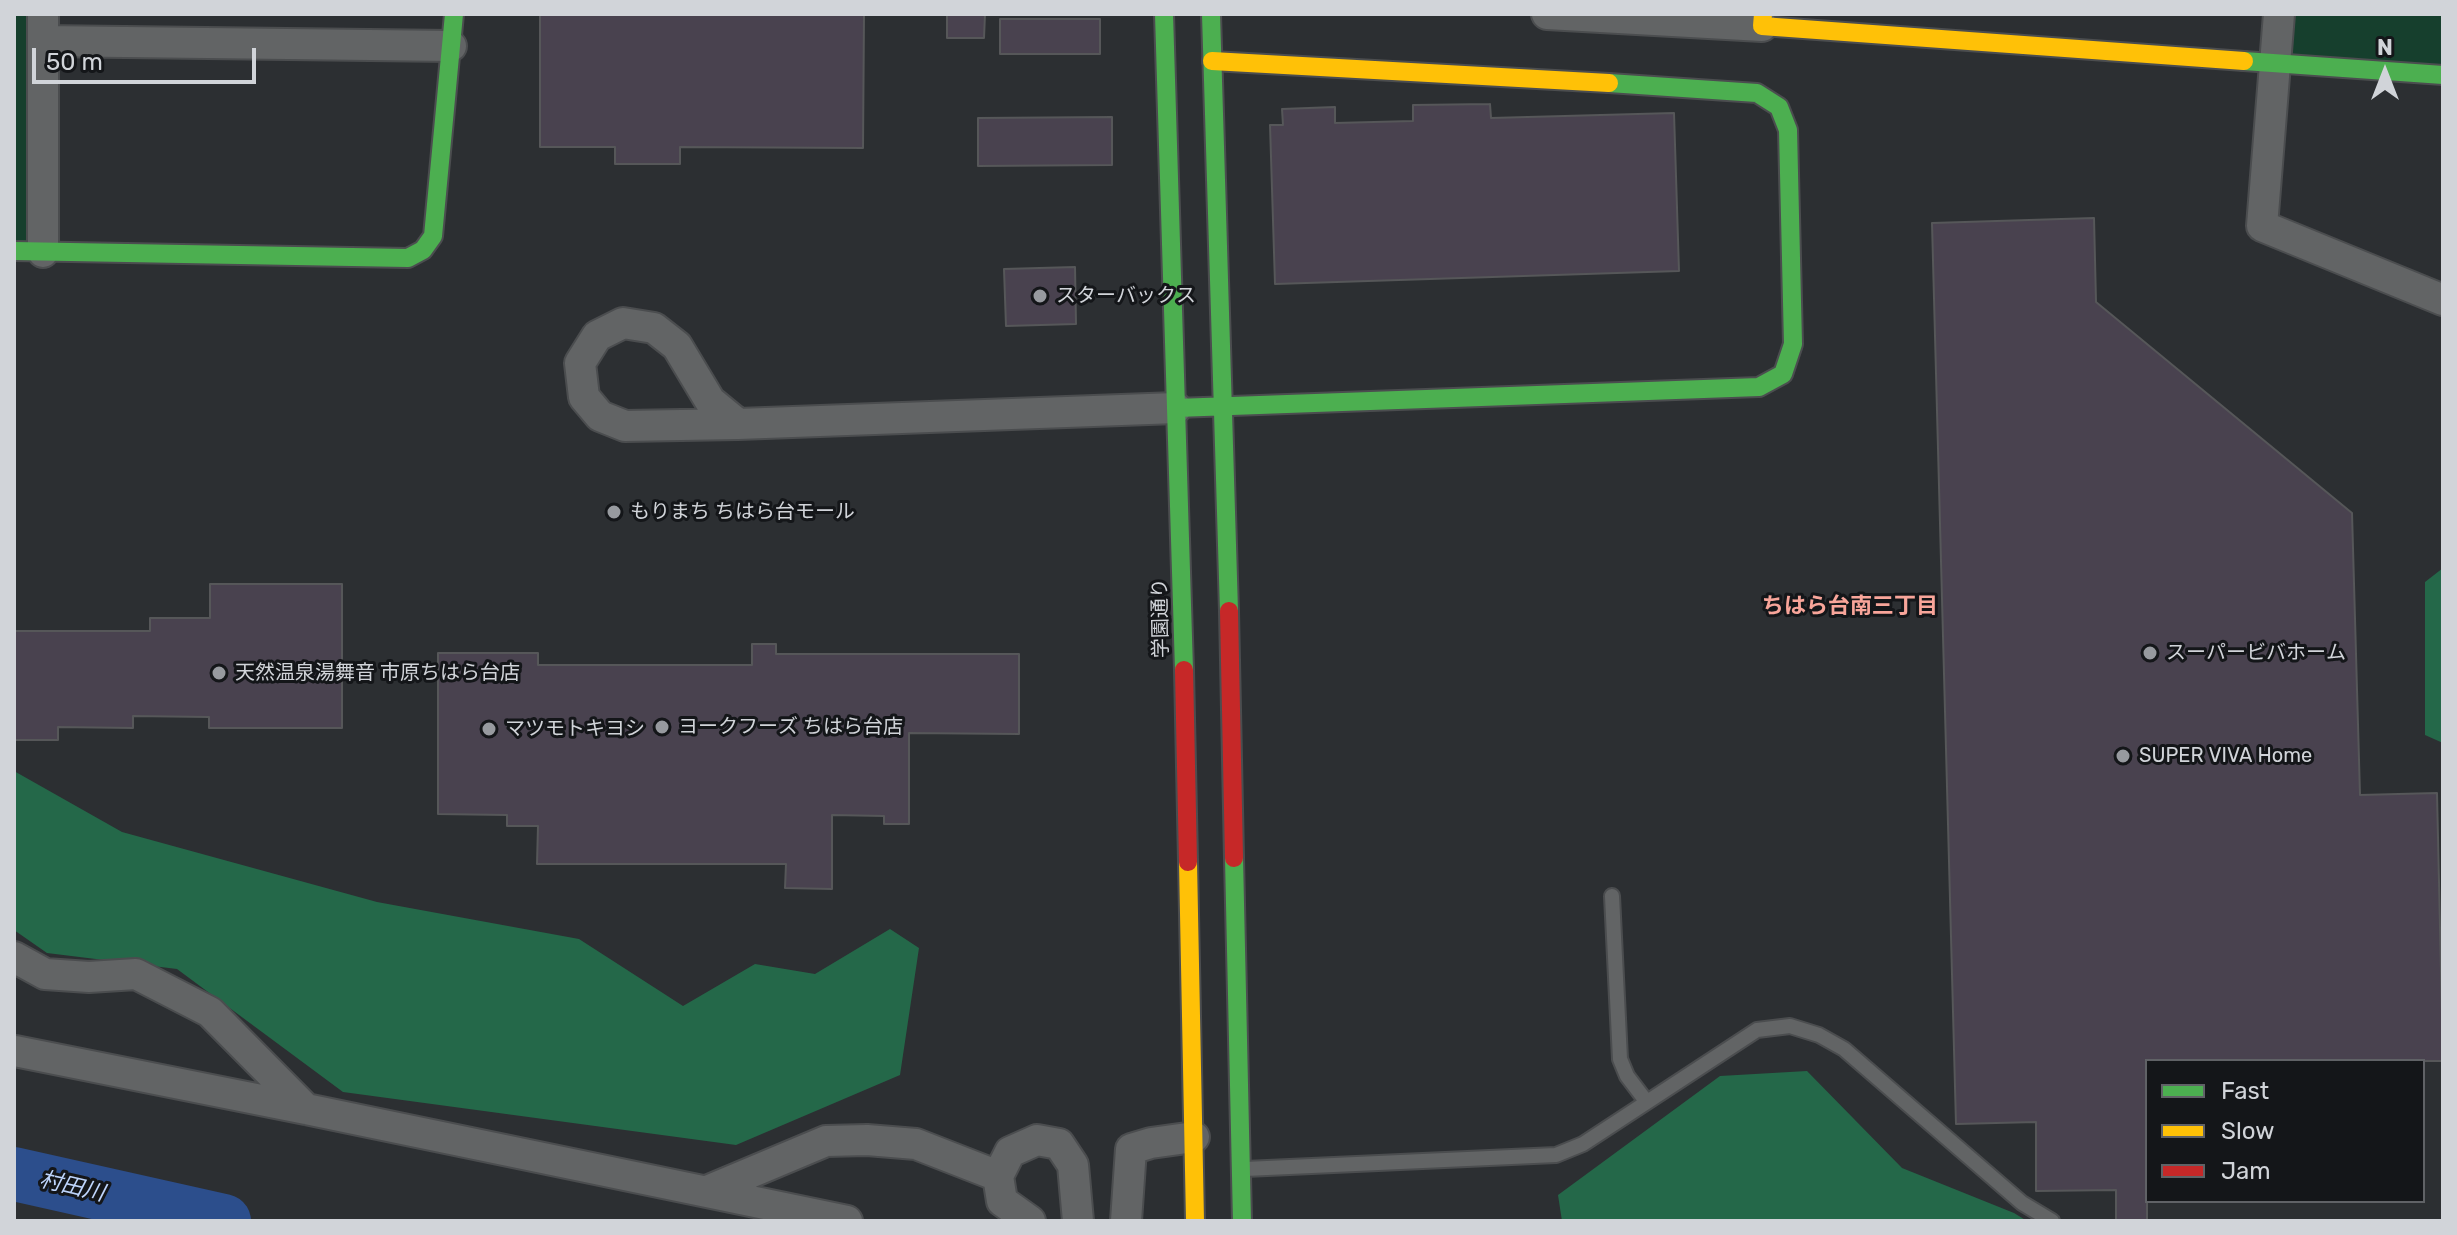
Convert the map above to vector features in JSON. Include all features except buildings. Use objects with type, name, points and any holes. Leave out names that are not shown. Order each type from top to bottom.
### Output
[{"type":"street","points":[[451,46],[43,28],[29,252],[408,258],[423,250],[433,236],[451,46],[454,14]]},
{"type":"street","name":"学園通り","points":[[1164,14],[1195,1221]]},
{"type":"street","points":[[1211,14],[1224,406],[1242,1221]]},
{"type":"street","points":[[1547,14],[1762,20],[2443,75]]},
{"type":"street","points":[[2279,14],[2262,226],[2443,300]]},
{"type":"street","points":[[738,424],[710,401],[677,346],[654,328],[623,323],[597,336],[580,363],[584,397],[600,416],[625,426],[738,424],[1759,387],[1783,374],[1793,344],[1788,130],[1779,107],[1757,93],[1212,61]]},
{"type":"street","points":[[14,957],[45,974],[89,977],[136,974],[210,1012],[306,1109]]},
{"type":"street","points":[[15,1051],[847,1221]]},
{"type":"street","points":[[1126,1221],[1131,1149],[1194,1137]]},
{"type":"street","points":[[1030,1221],[1002,1201],[998,1176],[1010,1152],[1037,1140],[1059,1144],[1073,1165],[1078,1221]]},
{"type":"street","points":[[707,1191],[826,1141],[916,1144],[998,1176]]},
{"type":"lane","points":[[1612,896],[1620,1059],[1627,1076],[1646,1101]]},
{"type":"lane","points":[[1240,1169],[1556,1155],[1583,1144],[1757,1030],[1790,1026],[1819,1035],[1844,1049],[2022,1203],[2052,1221]]},
{"type":"green space","points":[[14,14],[43,14],[43,252],[14,251]]},
{"type":"green space","points":[[2279,14],[2443,14],[2443,75],[2276,63]]},
{"type":"green space","points":[[2443,568],[2443,743],[2425,735],[2425,582]]},
{"type":"green space","points":[[14,771],[122,832],[377,902],[579,939],[683,1006],[755,964],[815,974],[890,929],[919,948],[900,1075],[736,1145],[343,1092],[177,969],[47,953],[14,930]]},
{"type":"green space","points":[[1807,1071],[1902,1168],[2027,1221],[1562,1221],[1558,1195],[1720,1076]]},
{"type":"waterway","name":"村田川","points":[[14,1174],[224,1221]]},
{"type":"traffic: fast","points":[[14,251],[408,258],[423,250],[433,236],[454,14]]},
{"type":"traffic: fast","points":[[1164,14],[1184,670]]},
{"type":"traffic: fast","points":[[1211,14],[1229,611]]},
{"type":"traffic: fast","points":[[2244,61],[2443,75]]},
{"type":"traffic: fast","points":[[1176,408],[1759,387],[1783,374],[1793,344],[1788,130],[1779,107],[1757,93],[1609,83]]},
{"type":"traffic: fast","points":[[1234,858],[1242,1221]]},
{"type":"traffic: slow","points":[[1763,14],[1762,26],[2244,61]]},
{"type":"traffic: slow","points":[[1212,61],[1609,83]]},
{"type":"traffic: slow","points":[[1188,862],[1195,1221]]},
{"type":"traffic: jam","points":[[1229,611],[1234,858]]},
{"type":"traffic: jam","points":[[1184,670],[1188,862]]},
{"type":"place","name":"スターバックス","points":[[1040,296]]},
{"type":"place","name":"もりまち ちはら台モール","points":[[614,512]]},
{"type":"place","name":"スーパービバホーム","points":[[2150,653]]},
{"type":"place","name":"天然温泉湯舞音 市原ちはら台店","points":[[219,673]]},
{"type":"place","name":"ヨークフーズ ちはら台店","points":[[662,727]]},
{"type":"place","name":"マツモトキヨシ","points":[[489,729]]},
{"type":"place","name":"SUPER VIVA Home","points":[[2123,756]]},
{"type":"district","name":"ちはら台南三丁目","points":[[1850,607]]}]
